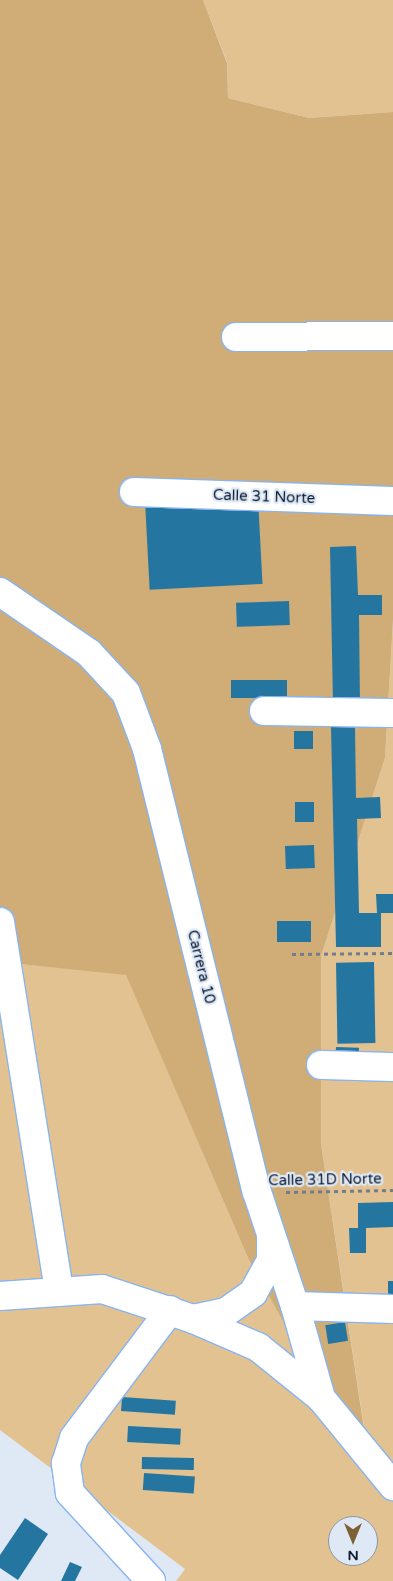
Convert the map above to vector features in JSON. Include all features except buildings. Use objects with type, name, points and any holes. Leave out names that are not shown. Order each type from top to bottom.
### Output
[{"type":"street","points":[[236,338],[393,336]]},
{"type":"street","name":"Calle 31 Norte","points":[[134,492],[393,501]]},
{"type":"street","name":"Carrera 10","points":[[0,592],[88,653],[126,693],[148,749],[257,1192],[295,1306],[320,1398]]},
{"type":"street","points":[[264,711],[393,713]]},
{"type":"street","points":[[0,922],[3,967],[60,1291]]},
{"type":"street","points":[[320,1065],[393,1067]]},
{"type":"street","points":[[151,1581],[70,1493],[66,1463],[74,1438],[182,1314],[226,1312],[253,1293],[271,1261],[270,1230]]},
{"type":"street","points":[[0,1296],[102,1288],[182,1314],[258,1347],[320,1398],[393,1486]]},
{"type":"street","points":[[295,1306],[393,1309]]},
{"type":"path","points":[[292,954],[393,953]]},
{"type":"path","name":"Calle 31D Norte","points":[[257,1192],[393,1190]]},
{"type":"shaded area","points":[[0,0],[203,0],[227,63],[228,98],[309,118],[393,112],[393,620],[385,758],[321,956],[321,1144],[372,1482],[248,1258],[126,975],[20,964],[0,987]]},
{"type":"shaded area","points":[[203,0],[393,0],[393,112],[309,118],[228,98],[227,62]]},
{"type":"shaded area","points":[[393,620],[393,1581],[176,1581],[185,1569],[0,1430],[0,987],[20,964],[126,974],[248,1258],[372,1480],[321,1144],[321,956],[385,758]]}]
